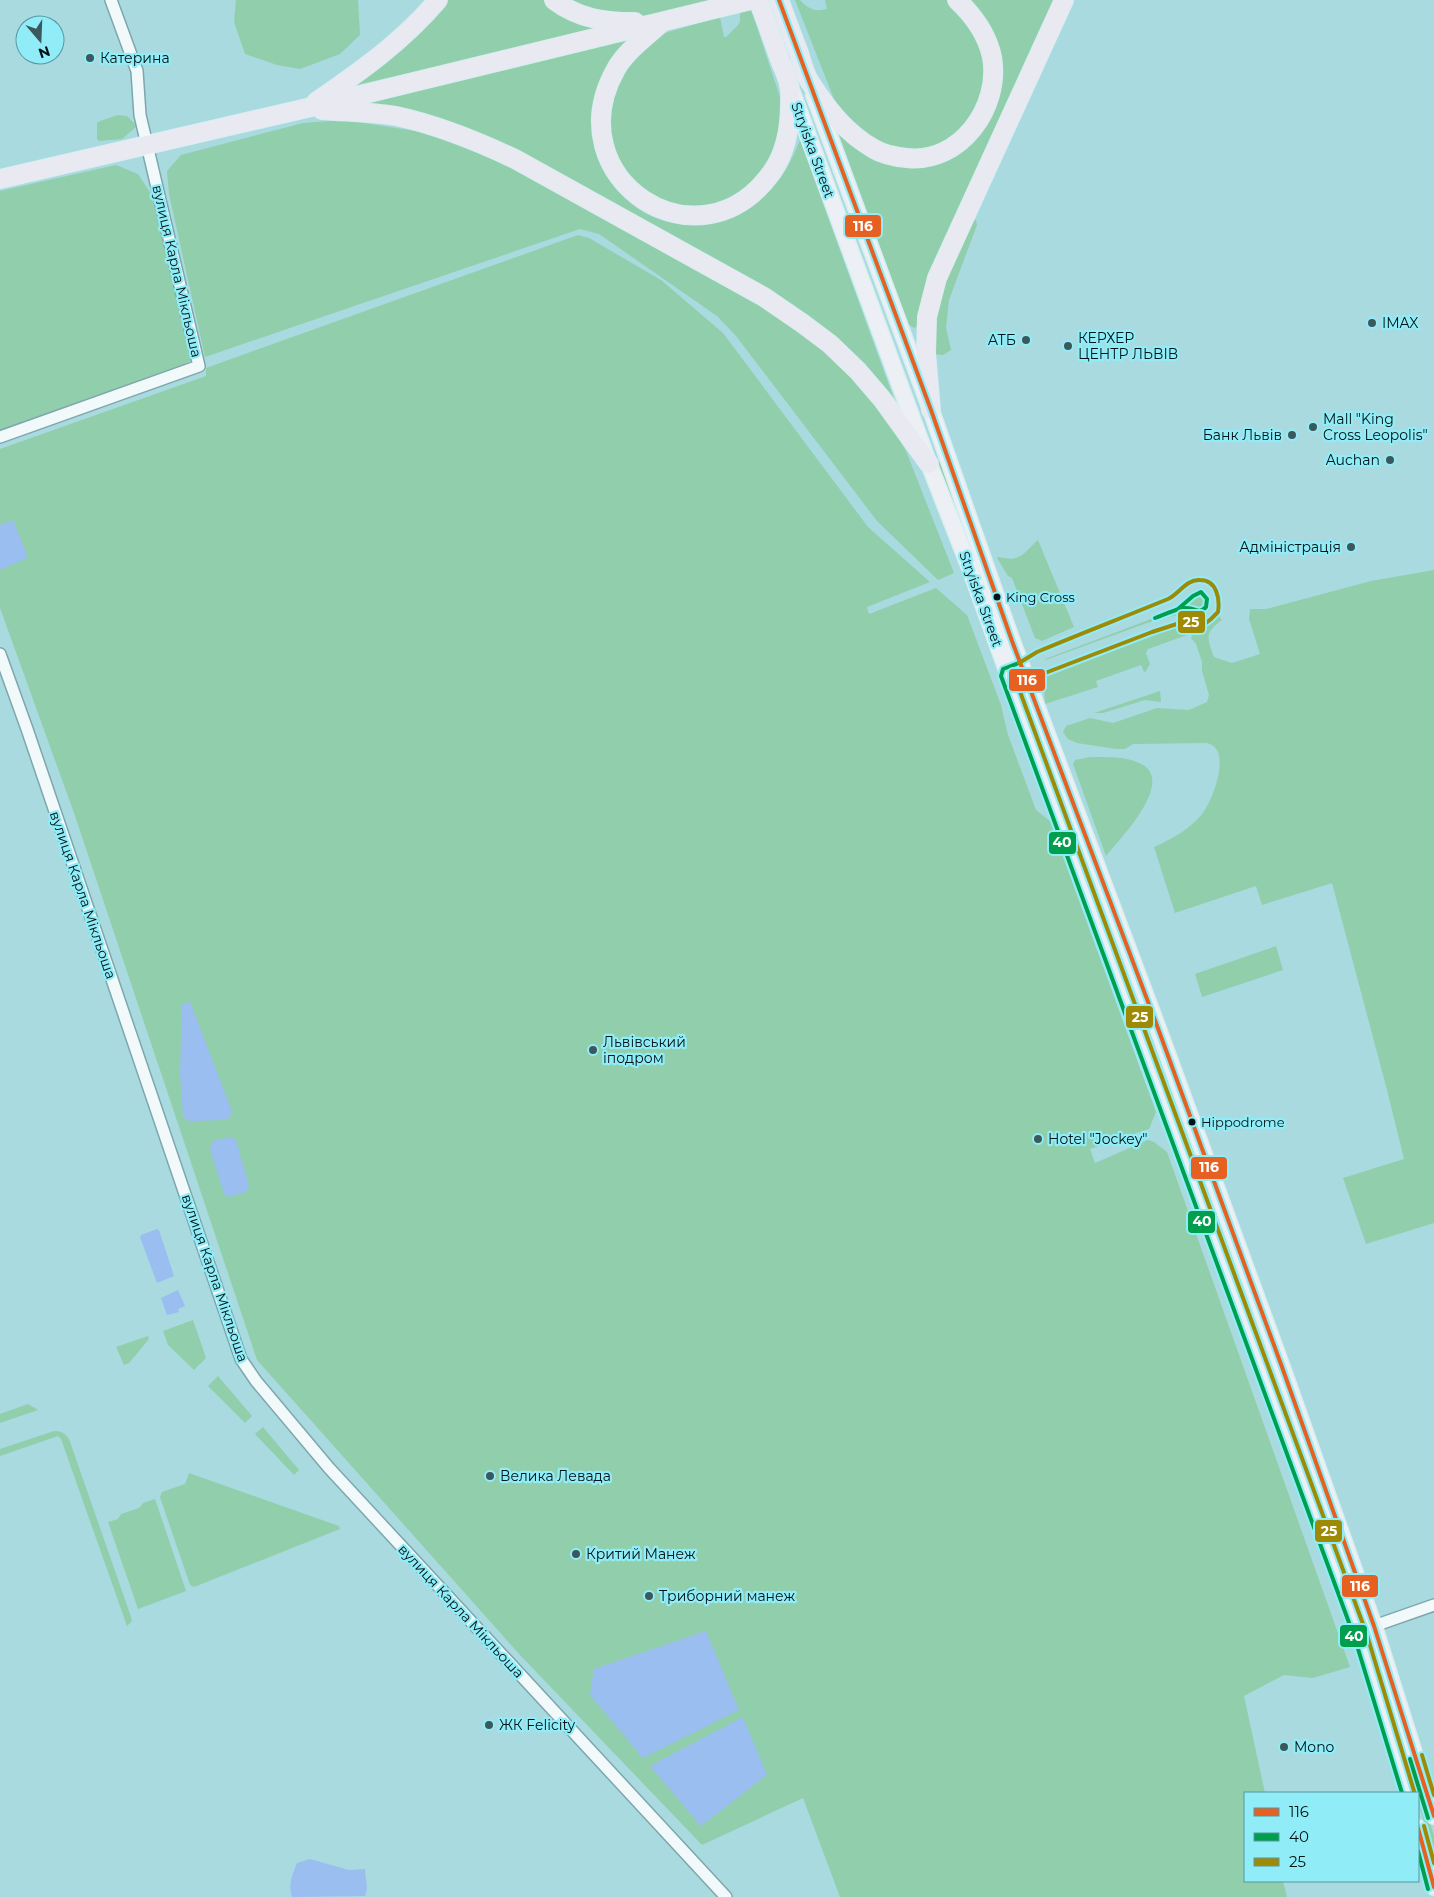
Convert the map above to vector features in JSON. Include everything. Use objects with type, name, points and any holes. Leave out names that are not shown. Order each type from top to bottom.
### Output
[{"type":"highway","points":[[307,108],[391,48],[418,23],[438,0]]},
{"type":"highway","points":[[554,0],[579,15],[596,20],[663,22]]},
{"type":"highway","points":[[0,179],[307,108],[751,0]]},
{"type":"highway","points":[[663,22],[629,51],[616,68],[602,106],[601,134],[616,173],[627,188],[656,208],[674,214],[705,215],[722,211],[751,195],[765,182],[777,165],[787,142],[790,117],[790,86],[758,0]]},
{"type":"highway","points":[[779,0],[808,79],[827,108],[843,126],[876,150],[894,157],[914,159],[927,158],[953,147],[974,128],[983,113],[989,94],[993,74],[988,44],[979,25],[968,10],[957,0]]},
{"type":"highway","points":[[931,410],[926,353],[927,316],[936,278],[1064,0]]},
{"type":"highway","points":[[307,108],[395,116],[449,130],[515,159],[764,297],[830,344],[858,371],[882,399],[929,464]]},
{"type":"main road","name":"Stryiska Street","points":[[808,79],[931,410],[1022,669],[1163,1042],[1374,1626],[1434,1816]]},
{"type":"main road","name":"Stryiska Street","points":[[790,86],[929,464],[971,571],[1007,674],[1361,1637],[1408,1792]]},
{"type":"main road","points":[[1007,674],[1022,669]]},
{"type":"main road","points":[[1419,1832],[1434,1886]]},
{"type":"street","points":[[111,0],[136,71],[140,115],[148,145]]},
{"type":"street","name":"вулиця Карла Мікльоша","points":[[0,437],[199,366],[148,145]]},
{"type":"street","name":"вулиця Карла Мікльоша","points":[[0,654],[241,1359],[256,1381],[329,1468],[726,1897]]},
{"type":"street","points":[[1374,1626],[1434,1605]]},
{"type":"green space","points":[[236,0],[358,0],[360,35],[340,54],[300,69],[277,65],[245,54],[234,22]]},
{"type":"green space","points":[[446,0],[547,0],[617,26],[348,87]]},
{"type":"green space","points":[[560,0],[713,0],[658,14],[618,18]]},
{"type":"green space","points":[[748,0],[781,100],[782,134],[771,163],[738,197],[707,207],[678,207],[636,190],[610,149],[609,108],[628,63],[650,41],[665,33],[720,17],[724,37],[726,37],[738,25],[740,11]]},
{"type":"green space","points":[[795,0],[800,0],[809,8],[819,10],[827,9],[825,0],[949,0],[962,10],[985,56],[984,93],[967,125],[945,145],[911,152],[877,144],[851,122],[834,99]]},
{"type":"green space","points":[[969,0],[1056,0],[919,325],[914,328],[908,324],[838,132],[874,157],[896,166],[921,166],[992,111],[983,18]]},
{"type":"green space","points":[[635,36],[605,74],[598,88],[594,104],[594,120],[599,143],[609,174],[615,185],[639,209],[657,219],[677,223],[698,223],[718,220],[756,202],[772,188],[785,172],[800,140],[894,399],[847,348],[814,321],[779,298],[399,108],[369,103]]},
{"type":"green space","points":[[118,115],[127,116],[137,126],[122,139],[99,141],[97,139],[97,123]]},
{"type":"green space","points":[[345,120],[447,136],[484,152],[779,316],[825,348],[876,401],[906,451],[954,573],[938,580],[877,521],[736,336],[717,316],[599,234],[580,229],[205,357],[169,194],[167,171],[181,155],[303,123]]},
{"type":"green space","points":[[116,165],[138,174],[151,194],[192,360],[183,365],[0,430],[0,191]]},
{"type":"green space","points":[[976,220],[977,225],[949,300],[946,328],[951,350],[943,355],[931,354],[933,315],[966,222]]},
{"type":"green space","name":"Львівський іподром","points":[[578,235],[589,238],[661,280],[723,333],[868,527],[930,582],[867,607],[869,614],[936,588],[967,615],[1001,705],[1008,735],[1036,810],[1050,821],[1156,1112],[1149,1129],[1090,1149],[1095,1163],[1148,1140],[1154,1142],[1167,1152],[1350,1667],[1313,1678],[1284,1675],[1244,1696],[1265,1792],[1244,1792],[1244,1882],[1283,1882],[1287,1897],[840,1897],[803,1798],[702,1845],[520,1655],[257,1360],[74,813],[0,608],[0,449],[206,376],[206,368]]},
{"type":"green space","points":[[940,461],[1007,643],[1005,646],[935,464]]},
{"type":"green space","points":[[1038,540],[1074,627],[1042,641],[1035,638],[1012,578],[1008,576],[997,558],[1012,559],[1017,557]]},
{"type":"green space","points":[[1434,570],[1434,1223],[1366,1244],[1343,1178],[1404,1159],[1332,883],[1262,905],[1256,886],[1175,913],[1154,847],[1180,833],[1202,814],[1211,798],[1220,763],[1214,746],[1205,743],[1133,744],[1125,749],[1116,749],[1077,743],[1068,739],[1063,732],[1066,726],[1090,718],[1113,723],[1157,708],[1189,710],[1207,702],[1209,695],[1202,671],[1202,662],[1196,644],[1191,638],[1195,626],[1209,624],[1218,615],[1222,620],[1210,632],[1210,645],[1214,657],[1232,663],[1260,654],[1249,619],[1250,609],[1266,609],[1371,581]]},
{"type":"green space","points":[[1198,594],[1204,597],[1207,603],[1204,609],[1198,612],[1192,609],[1189,603],[1192,597]]},
{"type":"green space","points":[[1174,608],[1177,615],[1147,623],[1043,661],[1146,621]]},
{"type":"green space","points":[[1184,622],[1193,626],[1187,635],[1148,649],[1146,653],[1150,664],[1146,671],[1144,672],[1141,665],[1096,681],[1098,687],[1045,704],[1045,682],[1049,673],[1057,665],[1173,623]]},
{"type":"green space","points":[[1022,691],[1027,694],[1175,1095],[1176,1106],[1172,1104]]},
{"type":"green space","points":[[1160,691],[1161,702],[1145,700],[1103,713],[1094,713]]},
{"type":"green space","points":[[1090,757],[1131,760],[1143,765],[1151,774],[1152,785],[1141,812],[1106,856],[1073,764],[1075,760]]},
{"type":"green space","points":[[1276,946],[1283,970],[1202,997],[1195,974]]},
{"type":"green space","points":[[1186,1129],[1191,1132],[1370,1629],[1410,1753],[1434,1836],[1434,1858],[1419,1805],[1419,1792],[1416,1792],[1364,1631],[1184,1134]]},
{"type":"green space","points":[[193,1320],[206,1358],[194,1370],[168,1345],[163,1331]]},
{"type":"green space","points":[[148,1336],[149,1339],[129,1363],[124,1365],[116,1347]]},
{"type":"green space","points":[[218,1376],[252,1416],[245,1423],[208,1386]]},
{"type":"green space","points":[[28,1404],[38,1410],[0,1423],[0,1414]]},
{"type":"green space","points":[[263,1427],[299,1470],[294,1475],[255,1434]]},
{"type":"green space","points":[[54,1431],[63,1433],[69,1439],[130,1614],[132,1621],[127,1626],[61,1439],[58,1436],[0,1456],[0,1449]]},
{"type":"green space","points":[[189,1473],[339,1526],[340,1529],[194,1587],[190,1585],[160,1497],[162,1492],[185,1484]]},
{"type":"green space","points":[[155,1499],[186,1591],[138,1609],[108,1522],[118,1519],[121,1514],[139,1508],[143,1503]]},
{"type":"water","points":[[13,520],[27,555],[25,559],[0,570],[0,525]]},
{"type":"water","points":[[190,1002],[232,1111],[230,1117],[226,1120],[189,1121],[183,1116],[180,1074],[182,1004]]},
{"type":"water","points":[[231,1137],[236,1140],[249,1186],[246,1192],[229,1197],[224,1194],[210,1149],[213,1141]]},
{"type":"water","points":[[157,1229],[159,1230],[174,1276],[157,1283],[140,1237]]},
{"type":"water","points":[[178,1290],[185,1306],[178,1309],[179,1312],[167,1315],[161,1298]]},
{"type":"water","points":[[706,1631],[739,1710],[643,1758],[590,1695],[594,1669]]},
{"type":"water","points":[[743,1717],[767,1775],[701,1826],[650,1766]]},
{"type":"water","points":[[310,1859],[349,1870],[365,1869],[367,1889],[365,1896],[292,1897],[292,1876],[297,1863]]},
{"type":"transit line","name":"116","points":[[779,0],[931,410],[1012,641],[1156,1023],[1282,1367],[1374,1626],[1434,1816]]},
{"type":"transit line","name":"25","points":[[1019,663],[1037,652],[1168,599],[1195,580],[1210,583],[1218,596],[1218,612],[1206,623],[1197,624],[1186,621],[1045,673],[1023,675],[1015,678],[1367,1635],[1414,1791]]},
{"type":"transit line","name":"40","points":[[1201,592],[1207,599],[1206,607],[1201,611],[1184,608],[1155,618],[1178,609],[1193,596],[1201,592]]},
{"type":"transit line","name":"40","points":[[1019,663],[1003,669],[1001,676],[1355,1639],[1402,1792]]},
{"type":"transit line","name":"25","points":[[1422,1755],[1434,1795]]},
{"type":"transit line","name":"40","points":[[1410,1759],[1428,1818]]},
{"type":"transit line","name":"25","points":[[1424,1826],[1434,1863]]},
{"type":"transit line","name":"116","points":[[1419,1832],[1434,1887]]},
{"type":"transit line","name":"40","points":[[1419,1855],[1428,1889]]},
{"type":"place","name":"Катерина","points":[[90,58]]},
{"type":"place","name":"IMAX","points":[[1372,323]]},
{"type":"place","name":"АТБ","points":[[1026,340]]},
{"type":"place","name":"КЕРХЕР ЦЕНТР ЛЬВІВ","points":[[1068,346]]},
{"type":"place","name":"Mall \"King Cross Leopolis\"","points":[[1313,427]]},
{"type":"place","name":"Банк Львів","points":[[1292,435]]},
{"type":"place","name":"Auchan","points":[[1390,460]]},
{"type":"place","name":"Адміністрація","points":[[1351,547]]},
{"type":"place","name":"King Cross","points":[[997,597]]},
{"type":"place","name":"Львівський іподром","points":[[593,1050]]},
{"type":"place","name":"Hippodrome","points":[[1192,1122]]},
{"type":"place","name":"Hotel \"Jockey\"","points":[[1038,1139]]},
{"type":"place","name":"Велика Левада","points":[[490,1476]]},
{"type":"place","name":"Критий Манеж","points":[[576,1554]]},
{"type":"place","name":"Триборний манеж","points":[[649,1596]]},
{"type":"place","name":"ЖК Felicity","points":[[489,1725]]},
{"type":"place","name":"Mono","points":[[1284,1747]]}]
